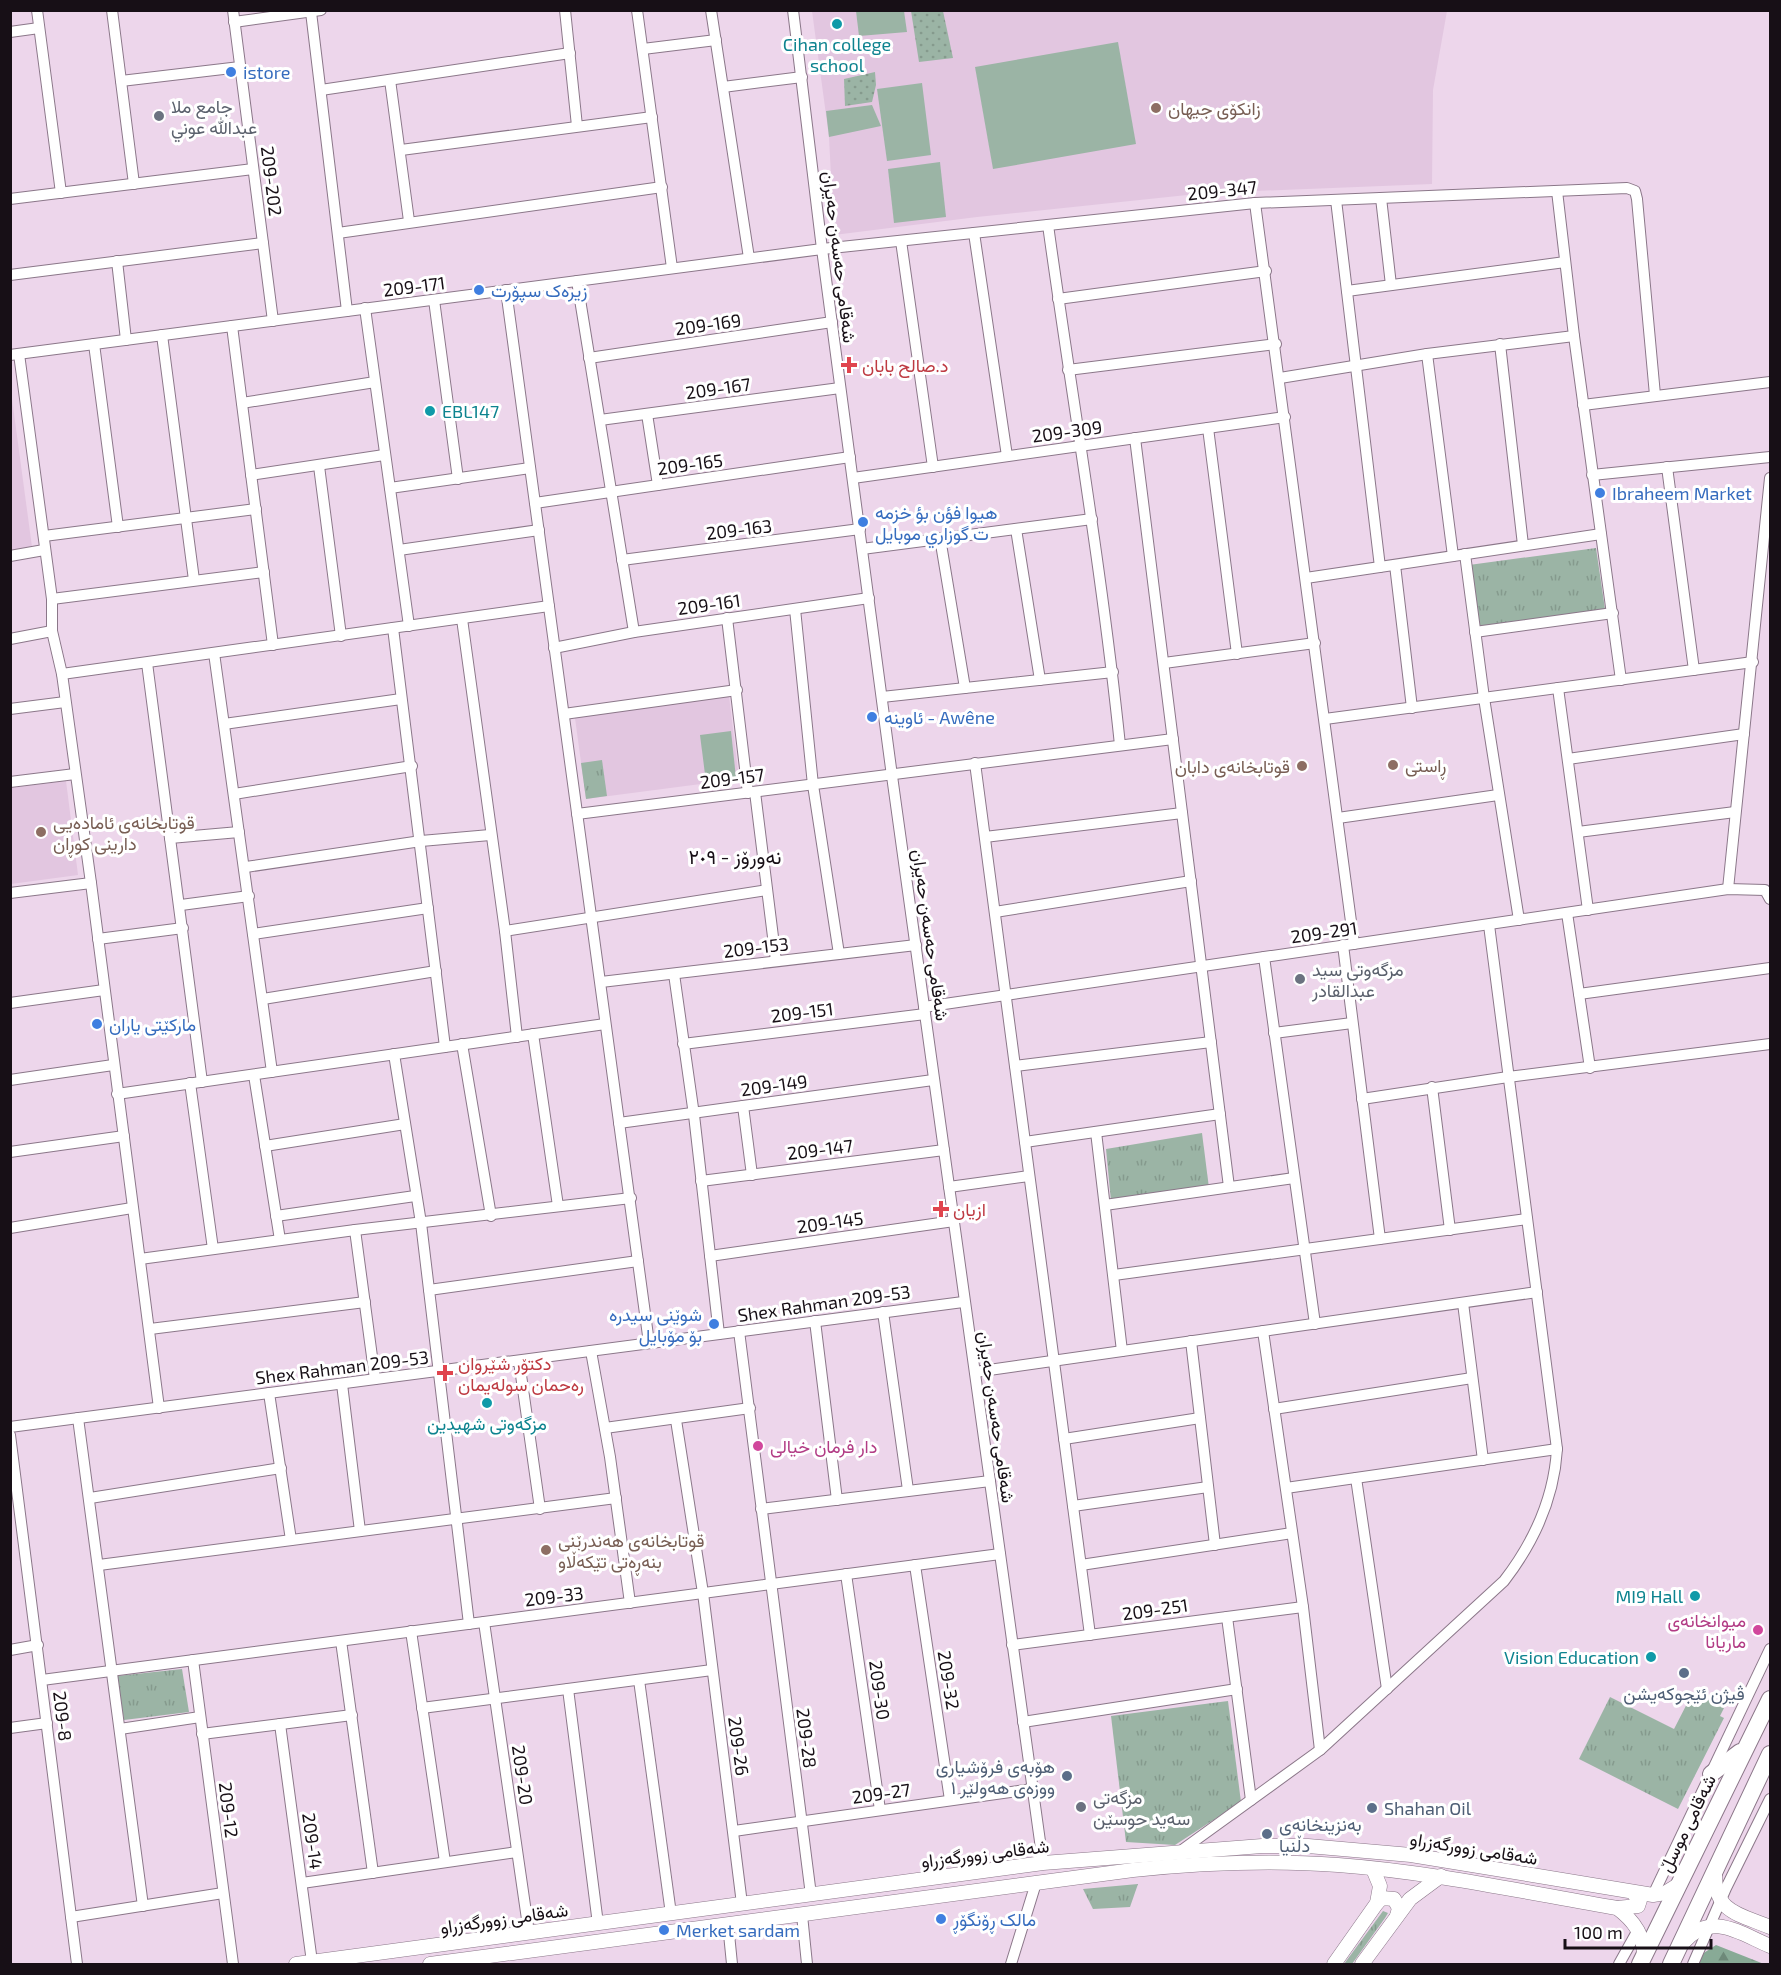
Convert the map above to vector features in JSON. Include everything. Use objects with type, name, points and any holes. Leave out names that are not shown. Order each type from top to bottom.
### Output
[{"type":"highway","name":"شەقامی موسڵ","points":[[1642,1960],[1770,1698]]},
{"type":"highway","points":[[1711,1774],[1733,1759],[1750,1740]]},
{"type":"highway","points":[[1671,1965],[1770,1754]]},
{"type":"main road","name":"شەقامی زوورگەزراو","points":[[296,1965],[1043,1863],[1262,1846],[1375,1852],[1445,1860],[1634,1894],[1665,1893],[1678,1885]]},
{"type":"main road","name":"شەقامی زوورگەزراو","points":[[430,1964],[1189,1864],[1282,1863],[1373,1869],[1441,1876],[1617,1908]]},
{"type":"main road","points":[[1373,1869],[1380,1886],[1377,1903]]},
{"type":"main road","points":[[1715,1870],[1716,1889],[1721,1903],[1770,1927]]},
{"type":"main road","points":[[1362,1965],[1397,1916],[1420,1890],[1441,1876]]},
{"type":"main road","points":[[1617,1908],[1638,1906],[1640,1899],[1634,1894]]},
{"type":"main road","points":[[1334,1965],[1382,1898],[1394,1899],[1400,1908],[1397,1916]]},
{"type":"main road","points":[[1617,1908],[1627,1915],[1638,1930],[1642,1960]]},
{"type":"main road","points":[[1733,1931],[1726,1926],[1725,1918],[1731,1913],[1740,1914]]},
{"type":"main road","points":[[1679,1948],[1700,1928],[1712,1924],[1770,1946]]},
{"type":"main road","points":[[571,1927],[573,1946]]},
{"type":"street","points":[[37,10],[61,193]]},
{"type":"street","points":[[112,10],[134,184]]},
{"type":"street","name":"209-202","points":[[233,10],[273,321]]},
{"type":"street","points":[[565,10],[578,126]]},
{"type":"street","points":[[637,10],[672,268]]},
{"type":"street","points":[[711,10],[749,258]]},
{"type":"street","name":"شەقامی حەسەن حەیران","points":[[793,10],[840,388],[933,1080],[1043,1863]]},
{"type":"street","points":[[234,22],[316,11],[321,90],[347,311]]},
{"type":"street","points":[[10,32],[39,28]]},
{"type":"street","points":[[643,49],[716,40]]},
{"type":"street","points":[[321,90],[570,53]]},
{"type":"street","points":[[121,81],[240,67]]},
{"type":"street","points":[[723,87],[802,77]]},
{"type":"street","points":[[390,80],[409,221]]},
{"type":"street","points":[[401,150],[652,117]]},
{"type":"street","points":[[10,199],[253,169]]},
{"type":"street","points":[[338,233],[409,221],[662,187]]},
{"type":"street","name":"209-347","points":[[822,249],[1256,203],[1627,188],[1635,191],[1637,199],[1655,395]]},
{"type":"street","points":[[1557,191],[1592,476],[1621,680]]},
{"type":"street","points":[[1381,198],[1391,285]]},
{"type":"street","points":[[1336,200],[1380,567]]},
{"type":"street","points":[[1256,203],[1338,818],[1352,1023],[1380,1239]]},
{"type":"street","points":[[1048,225],[1078,446],[1092,519],[1113,672],[1120,745]]},
{"type":"street","points":[[974,233],[1007,456]]},
{"type":"street","points":[[901,241],[933,467]]},
{"type":"street","points":[[10,275],[263,243]]},
{"type":"street","name":"209-171","points":[[15,354],[822,249]]},
{"type":"street","points":[[117,261],[126,340]]},
{"type":"street","points":[[1347,291],[1565,262]]},
{"type":"street","points":[[1058,299],[1266,271]]},
{"type":"street","points":[[577,281],[634,632]]},
{"type":"street","points":[[506,290],[649,1343]]},
{"type":"street","points":[[434,300],[458,479]]},
{"type":"street","points":[[365,309],[409,626]]},
{"type":"street","name":"209-169","points":[[589,358],[832,322]]},
{"type":"street","points":[[232,326],[273,645]]},
{"type":"street","points":[[162,335],[194,580]]},
{"type":"street","points":[[1280,378],[1427,354],[1574,336]]},
{"type":"street","points":[[94,344],[118,527]]},
{"type":"street","points":[[1068,370],[1276,344]]},
{"type":"street","points":[[1500,344],[1523,545]]},
{"type":"street","points":[[15,354],[44,536],[52,599],[52,631],[62,674],[91,883],[159,1408]]},
{"type":"street","points":[[1427,354],[1453,556]]},
{"type":"street","points":[[242,403],[375,382]]},
{"type":"street","points":[[1583,405],[1770,382]]},
{"type":"street","name":"209-167","points":[[600,420],[840,388]]},
{"type":"street","points":[[647,414],[658,485]]},
{"type":"street","name":"209-309","points":[[853,478],[1285,417]]},
{"type":"street","points":[[1208,428],[1237,654]]},
{"type":"street","points":[[1135,438],[1229,1187]]},
{"type":"street","points":[[250,475],[384,455]]},
{"type":"street","name":"209-165","points":[[535,502],[850,457]]},
{"type":"street","points":[[1592,476],[1770,457]]},
{"type":"street","points":[[319,466],[342,636]]},
{"type":"street","points":[[1668,467],[1694,670]]},
{"type":"street","points":[[390,488],[530,468]]},
{"type":"street","points":[[1728,889],[1770,478]]},
{"type":"street","points":[[44,536],[256,509]]},
{"type":"street","points":[[862,549],[1092,519]]},
{"type":"street","points":[[1016,529],[1040,680]]},
{"type":"street","points":[[399,550],[539,530]]},
{"type":"street","name":"209-163","points":[[622,560],[860,530]]},
{"type":"street","points":[[1306,578],[1601,534]]},
{"type":"street","points":[[940,538],[965,688]]},
{"type":"street","points":[[10,556],[44,550]]},
{"type":"street","points":[[1465,554],[1498,795],[1519,920]]},
{"type":"street","points":[[1395,565],[1412,708]]},
{"type":"street","points":[[52,599],[264,572]]},
{"type":"street","name":"209-161","points":[[555,648],[634,632],[869,598]]},
{"type":"street","points":[[62,674],[549,606]]},
{"type":"street","points":[[795,609],[813,785],[839,954]]},
{"type":"street","points":[[1475,632],[1613,613]]},
{"type":"street","points":[[728,618],[776,962]]},
{"type":"street","points":[[462,619],[490,835],[505,930],[517,1036]]},
{"type":"street","points":[[393,628],[412,766],[445,1047]]},
{"type":"street","points":[[10,639],[52,631]]},
{"type":"street","points":[[1164,663],[1315,643]]},
{"type":"street","points":[[214,653],[246,867],[272,1072]]},
{"type":"street","points":[[1325,719],[1753,662]]},
{"type":"street","points":[[147,663],[181,905],[202,1082]]},
{"type":"street","points":[[882,697],[1113,672]]},
{"type":"street","points":[[1558,688],[1588,910]]},
{"type":"street","points":[[564,714],[737,690]]},
{"type":"street","points":[[224,724],[401,699]]},
{"type":"street","points":[[10,709],[65,702]]},
{"type":"street","points":[[1568,759],[1744,734]]},
{"type":"street","name":"209-157","points":[[577,814],[1173,739]]},
{"type":"street","points":[[975,763],[1090,1635]]},
{"type":"street","points":[[234,794],[412,766]]},
{"type":"street","points":[[10,782],[75,774]]},
{"type":"street","points":[[1338,818],[1498,795]]},
{"type":"street","points":[[1578,832],[1735,812]]},
{"type":"street","points":[[985,837],[1182,813]]},
{"type":"street","points":[[170,838],[239,832]]},
{"type":"street","points":[[246,867],[421,841],[490,835]]},
{"type":"street","points":[[994,912],[1191,881]]},
{"type":"street","points":[[10,893],[91,883]]},
{"type":"street","name":"209-291","points":[[925,1010],[1005,994],[1728,889],[1765,890],[1770,899]]},
{"type":"street","points":[[505,930],[767,890]]},
{"type":"street","points":[[181,905],[249,896]]},
{"type":"street","points":[[253,934],[428,908]]},
{"type":"street","points":[[1567,913],[1590,1068]]},
{"type":"street","points":[[1182,1851],[1320,1750],[1387,1689],[1504,1581],[1515,1567],[1540,1523],[1556,1468],[1557,1449],[1489,925]]},
{"type":"street","points":[[98,939],[183,928]]},
{"type":"street","name":"209-153","points":[[601,982],[916,945]]},
{"type":"street","points":[[1264,957],[1315,1324]]},
{"type":"street","points":[[1579,994],[1770,968]]},
{"type":"street","points":[[263,999],[436,971]]},
{"type":"street","points":[[674,974],[694,1114],[719,1334]]},
{"type":"street","points":[[10,1003],[104,990]]},
{"type":"street","name":"209-151","points":[[684,1044],[925,1010]]},
{"type":"street","points":[[1274,1033],[1352,1023]]},
{"type":"street","points":[[117,1094],[605,1024]]},
{"type":"street","points":[[532,1034],[558,1206]]},
{"type":"street","points":[[1015,1066],[1211,1042]]},
{"type":"street","points":[[462,1044],[491,1216]]},
{"type":"street","points":[[1362,1099],[1432,1087],[1770,1044]]},
{"type":"street","points":[[394,1054],[421,1223],[469,1624]]},
{"type":"street","points":[[10,1080],[113,1065]]},
{"type":"street","points":[[254,1075],[280,1240]]},
{"type":"street","name":"209-149","points":[[619,1123],[933,1080]]},
{"type":"street","points":[[190,1083],[213,1249]]},
{"type":"street","points":[[1432,1087],[1450,1230]]},
{"type":"street","points":[[743,1106],[752,1175]]},
{"type":"street","points":[[1025,1142],[1220,1114]]},
{"type":"street","points":[[265,1146],[405,1124]]},
{"type":"street","points":[[1096,1132],[1122,1351]]},
{"type":"street","points":[[10,1152],[124,1136]]},
{"type":"street","name":"209-147","points":[[701,1181],[944,1150]]},
{"type":"street","points":[[949,1188],[1029,1176]]},
{"type":"street","points":[[1105,1205],[1294,1178]]},
{"type":"street","points":[[276,1216],[415,1196]]},
{"type":"street","points":[[140,1259],[355,1230],[631,1198]]},
{"type":"street","points":[[10,1228],[132,1208]]},
{"type":"street","points":[[1114,1275],[1527,1219]]},
{"type":"street","name":"209-145","points":[[710,1256],[954,1221]]},
{"type":"street","points":[[355,1230],[375,1379]]},
{"type":"street","points":[[429,1290],[638,1261]]},
{"type":"street","points":[[975,1372],[1537,1292]]},
{"type":"street","points":[[150,1329],[364,1302]]},
{"type":"street","name":"Shex Rahman 209-53","points":[[10,1427],[963,1302]]},
{"type":"street","points":[[1463,1303],[1482,1460]]},
{"type":"street","points":[[883,1312],[908,1490]]},
{"type":"street","points":[[815,1321],[837,1500]]},
{"type":"street","name":"209-28","points":[[739,1331],[811,1895]]},
{"type":"street","points":[[1263,1331],[1303,1607],[1320,1750]]},
{"type":"street","points":[[1191,1341],[1215,1545]]},
{"type":"street","points":[[591,1351],[616,1498],[630,1603]]},
{"type":"street","points":[[519,1361],[540,1509]]},
{"type":"street","points":[[1274,1409],[1472,1378]]},
{"type":"street","points":[[342,1384],[360,1531]]},
{"type":"street","points":[[269,1393],[291,1540]]},
{"type":"street","points":[[605,1428],[750,1408]]},
{"type":"street","points":[[78,1418],[143,1906]]},
{"type":"street","points":[[1064,1439],[1200,1418]]},
{"type":"street","name":"209-26","points":[[676,1420],[703,1593],[742,1904]]},
{"type":"street","name":"209-8","points":[[10,1435],[77,1965]]},
{"type":"street","points":[[1286,1488],[1557,1449]]},
{"type":"street","points":[[90,1498],[281,1468]]},
{"type":"street","points":[[1356,1478],[1387,1689]]},
{"type":"street","points":[[761,1509],[990,1481]]},
{"type":"street","points":[[1073,1506],[1208,1487]]},
{"type":"street","points":[[99,1565],[616,1498]]},
{"type":"street","points":[[1081,1565],[1292,1533]]},
{"type":"street","name":"209-33","points":[[42,1680],[1000,1554]]},
{"type":"street","name":"209-32","points":[[915,1565],[950,1800]]},
{"type":"street","name":"209-30","points":[[846,1574],[880,1810]]},
{"type":"street","name":"209-251","points":[[1012,1645],[1303,1607]]},
{"type":"street","points":[[1227,1617],[1251,1800]]},
{"type":"street","name":"209-20","points":[[484,1622],[529,1933]]},
{"type":"street","points":[[411,1631],[444,1862]]},
{"type":"street","points":[[341,1641],[374,1873]]},
{"type":"street","points":[[10,1650],[38,1646]]},
{"type":"street","points":[[1653,1895],[1770,1649]]},
{"type":"street","name":"209-12","points":[[193,1660],[233,1965]]},
{"type":"street","points":[[422,1708],[712,1670]]},
{"type":"street","points":[[639,1680],[671,1914]]},
{"type":"street","points":[[568,1689],[598,1924]]},
{"type":"street","points":[[1023,1722],[1237,1689]]},
{"type":"street","points":[[202,1734],[352,1715]]},
{"type":"street","points":[[120,1729],[200,1717]]},
{"type":"street","points":[[10,1728],[47,1723]]},
{"type":"street","name":"209-14","points":[[280,1724],[312,1962]]},
{"type":"street","name":"209-27","points":[[734,1831],[1032,1789]]},
{"type":"street","points":[[1693,1965],[1770,1799]]},
{"type":"street","points":[[302,1883],[517,1852]]},
{"type":"street","points":[[1011,1965],[1036,1883]]},
{"type":"street","points":[[71,1917],[223,1893]]},
{"type":"street","points":[[802,1915],[807,1965]]},
{"type":"street","points":[[728,1924],[732,1965]]},
{"type":"street","points":[[1619,1965],[1638,1930]]},
{"type":"shaded area","name":"زانکۆی جیھان","points":[[812,11],[1447,11],[1433,90],[1432,184],[1206,193],[977,217],[834,235],[829,137]]},
{"type":"shaded area","points":[[10,384],[32,547],[11,550],[10,550]]},
{"type":"shaded area","points":[[729,696],[739,779],[586,799],[575,718]]},
{"type":"shaded area","name":"قوتابخانەی ئامادەیی دارینی کوڕان","points":[[66,781],[78,875],[11,884],[11,788]]},
{"type":"green space","points":[[856,11],[904,11],[907,32],[859,36]]},
{"type":"green space","points":[[911,11],[943,11],[953,58],[919,62]]},
{"type":"green space","points":[[1118,42],[1136,144],[993,169],[975,67]]},
{"type":"green space","points":[[875,72],[876,85],[872,102],[845,106],[844,79]]},
{"type":"green space","points":[[922,83],[931,155],[887,161],[877,89]]},
{"type":"green space","points":[[872,105],[881,126],[829,137],[826,111]]},
{"type":"green space","points":[[940,162],[946,217],[894,223],[888,169]]},
{"type":"green space","points":[[1596,548],[1605,609],[1478,630],[1469,565]]},
{"type":"green space","points":[[731,731],[736,778],[706,782],[700,735]]},
{"type":"green space","points":[[602,760],[607,796],[586,799],[581,763]]},
{"type":"green space","points":[[1202,1133],[1209,1188],[1111,1201],[1106,1149]]},
{"type":"green space","points":[[182,1669],[189,1712],[124,1720],[117,1676]]},
{"type":"green space","points":[[1693,1692],[1724,1708],[1720,1716],[1724,1718],[1678,1809],[1579,1759],[1610,1697],[1674,1729]]},
{"type":"green space","points":[[1228,1701],[1241,1802],[1175,1845],[1126,1842],[1111,1716]]},
{"type":"green space","points":[[1138,1884],[1130,1907],[1093,1909],[1083,1889]]},
{"type":"green space","points":[[1383,1911],[1388,1913],[1352,1964],[1344,1964]]},
{"type":"green space","points":[[1716,1945],[1764,1964],[1693,1964],[1696,1958]]},
{"type":"place","name":"Cihan college school","points":[[837,24]]},
{"type":"place","name":"istore","points":[[231,72]]},
{"type":"place","name":"زانکۆی جیھان","points":[[1156,108]]},
{"type":"place","name":"جامع ملا عبدالله عوني","points":[[159,116]]},
{"type":"place","name":"زیرەک سپۆرت","points":[[479,290]]},
{"type":"place","name":"د.صالح بابان","points":[[849,365]]},
{"type":"place","name":"EBL147","points":[[430,411]]},
{"type":"place","name":"Ibraheem Market","points":[[1600,493]]},
{"type":"place","name":"هيوا فؤن بؤ خزمه ت گوزاري موبايل","points":[[863,522]]},
{"type":"place","name":"ئاوینە - Awêne","points":[[872,717]]},
{"type":"place","name":"ڕاستی","points":[[1393,765]]},
{"type":"place","name":"قوتابخانەی دابان","points":[[1302,766]]},
{"type":"place","name":"قوتابخانەی ئامادەیی دارینی کوڕان","points":[[41,832]]},
{"type":"place","name":"مزگەوتی سید عبدالقادر","points":[[1300,979]]},
{"type":"place","name":"مارکێتی یاران","points":[[97,1024]]},
{"type":"place","name":"ازيان","points":[[941,1209]]},
{"type":"place","name":"شوێنی سیدرە بۆ مۆبایل","points":[[714,1324]]},
{"type":"place","name":"دکتۆر شێروان رەحمان سولەیمان","points":[[445,1373]]},
{"type":"place","name":"مزگه‌وتی شهیدین","points":[[487,1403]]},
{"type":"place","name":"دار فرمان خیالی","points":[[758,1446]]},
{"type":"place","name":"قوتابخانەی هەندرێنی بنەڕەتی تێکەڵاو","points":[[546,1550]]},
{"type":"place","name":"MI9 Hall","points":[[1695,1596]]},
{"type":"place","name":"میوانخانەی ماریانا","points":[[1758,1630]]},
{"type":"place","name":"Vision Education","points":[[1651,1657]]},
{"type":"place","name":"ڤیژن ئێجوکەیشن","points":[[1684,1673]]},
{"type":"place","name":"هۆبەی فرۆشیاری ووزەی هەولێر ١","points":[[1067,1776]]},
{"type":"place","name":"مزگەتی سەید حوسێن","points":[[1081,1807]]},
{"type":"place","name":"Shahan Oil","points":[[1372,1808]]},
{"type":"place","name":"بەنزینخانەی دڵنیا","points":[[1267,1834]]},
{"type":"place","name":"مالک ڕۆنگۆڕ","points":[[941,1919]]},
{"type":"place","name":"Merket sardam","points":[[664,1930]]},
{"type":"district","name":"نەورۆز - ٢٠٩","points":[[735,856]]}]
